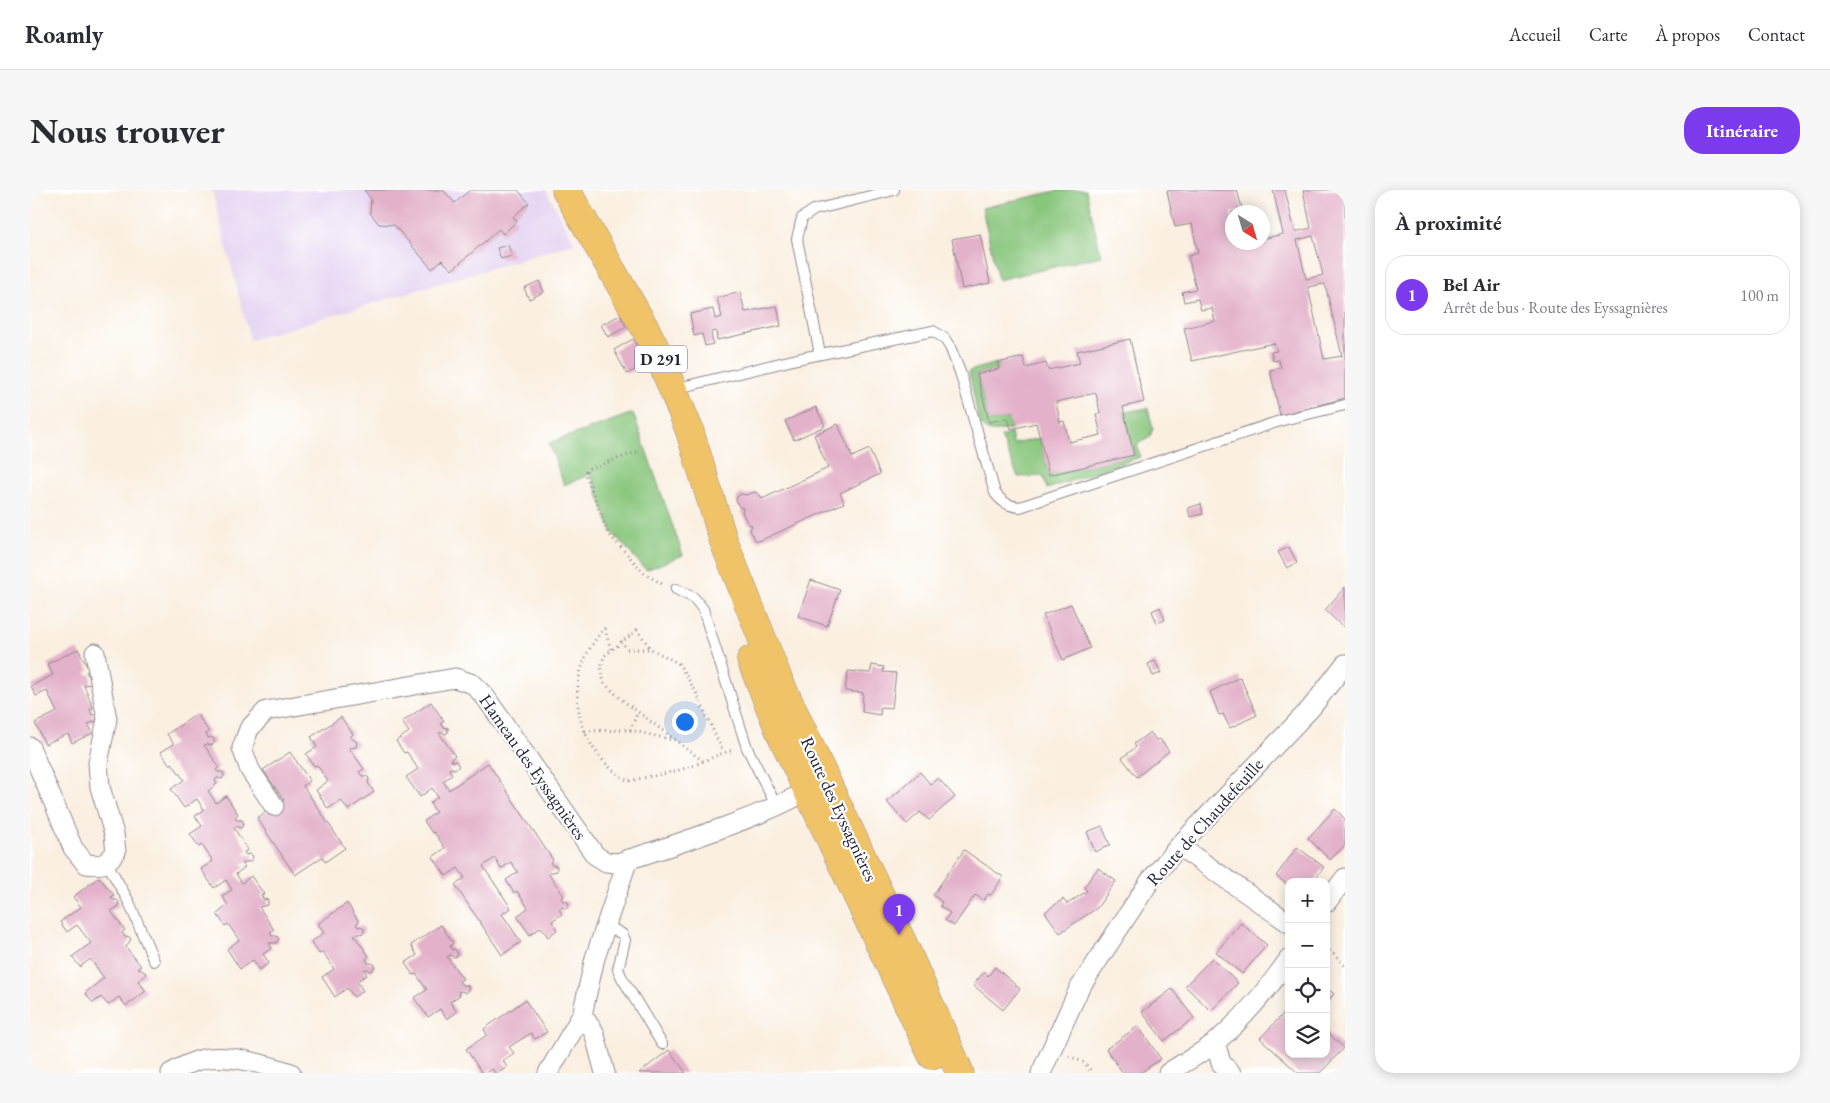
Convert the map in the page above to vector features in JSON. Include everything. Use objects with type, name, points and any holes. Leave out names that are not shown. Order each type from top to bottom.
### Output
[{"type":"main road","name":"Route des Eyssagnières","points":[[566,190],[646,330],[674,389],[700,461],[724,542],[734,604],[746,645],[780,732],[814,780],[891,919],[960,1073]]},
{"type":"main road","name":"Route des Eyssagnières","points":[[814,780],[939,1073]]},
{"type":"street","points":[[30,747],[73,848],[86,864],[98,865],[107,863],[116,852],[114,834],[100,787],[98,771],[107,719],[95,653]]},
{"type":"street","name":"Route de Chaudefeuille","points":[[1041,1073],[1084,981],[1150,881],[1179,846],[1311,708],[1345,664]]},
{"type":"street","name":"Hameau des Eyssagnières","points":[[274,806],[250,770],[242,748],[249,729],[266,711],[455,678],[473,684],[486,698],[595,855],[606,862],[617,863],[628,860],[743,820],[776,805],[814,780]]},
{"type":"street","points":[[1179,846],[1285,920]]},
{"type":"street","points":[[548,1073],[582,1015],[595,958],[628,860]]},
{"type":"street","points":[[1330,898],[1345,878]]},
{"type":"street","points":[[1168,1073],[1216,1042],[1272,984],[1285,965]]},
{"type":"street","points":[[582,1015],[594,1032],[605,1073]]},
{"type":"street","points":[[922,1034],[940,1059],[947,1073]]},
{"type":"street","points":[[1216,1042],[1222,1063],[1231,1073]]},
{"type":"street","points":[[171,1073],[201,1059],[225,1058],[257,1062],[291,1073]]},
{"type":"lane","points":[[820,354],[797,239],[802,218],[814,210],[894,190]]},
{"type":"lane","points":[[674,389],[820,354],[933,331],[944,338],[950,347],[960,372],[995,493],[1001,501],[1010,506],[1020,507],[1283,420],[1345,405]]},
{"type":"lane","points":[[676,588],[694,598],[704,609],[747,748],[776,805]]},
{"type":"lane","points":[[107,863],[129,902],[154,961]]},
{"type":"lane","points":[[606,924],[622,934],[625,940],[618,969],[662,1044]]},
{"type":"path","points":[[637,452],[586,469],[585,473],[608,533],[644,574],[658,583],[676,588]]},
{"type":"path","points":[[611,650],[605,628],[587,651],[581,667],[578,711],[585,731],[597,753],[616,774],[628,781],[668,773],[704,761],[723,752],[699,699],[678,662],[651,649],[628,649],[621,641]]},
{"type":"path","points":[[651,649],[637,630],[621,641],[604,656],[601,668],[604,683],[675,741],[704,761]]},
{"type":"path","points":[[630,730],[638,712]]},
{"type":"path","points":[[585,731],[630,730],[675,741]]},
{"type":"path","points":[[1330,952],[1345,966]]},
{"type":"path","points":[[1052,1048],[1085,1063],[1092,1073]]},
{"type":"shaded area","points":[[212,190],[546,190],[575,243],[250,340]]},
{"type":"green space","points":[[1060,190],[1086,190],[1101,256],[998,280],[982,208]]},
{"type":"green space","points":[[997,363],[999,369],[977,374],[989,422],[1008,418],[1011,429],[993,431],[985,429],[979,422],[969,371]]},
{"type":"green space","points":[[1148,408],[1153,429],[1149,438],[1137,444],[1140,457],[1047,489],[1043,476],[1018,477],[1001,437],[1011,433],[1013,444],[1040,438],[1049,475],[1134,455],[1124,412]]},
{"type":"green space","points":[[633,413],[683,555],[646,570],[612,532],[591,474],[564,485],[549,443]]},
{"type":"building","points":[[364,190],[443,190],[455,203],[470,190],[518,190],[529,203],[513,217],[517,221],[503,234],[499,229],[452,270],[442,260],[432,269],[394,225],[379,224],[370,213],[371,199]]},
{"type":"building","points":[[1237,190],[1241,205],[1225,205],[1225,250],[1270,250],[1270,237],[1283,234],[1273,190],[1285,190],[1295,232],[1311,228],[1303,190],[1342,190],[1345,204],[1345,398],[1280,415],[1270,370],[1281,368],[1279,360],[1273,361],[1271,352],[1277,351],[1274,343],[1192,361],[1184,328],[1215,321],[1212,308],[1201,310],[1198,299],[1184,302],[1182,292],[1196,289],[1188,256],[1198,253],[1192,224],[1175,227],[1167,191]],"holes":[[[1313,236],[1323,275],[1306,279],[1297,240]],[[1325,284],[1342,356],[1324,359],[1308,287]]]},
{"type":"building","points":[[980,234],[990,283],[962,289],[952,239]]},
{"type":"building","points":[[508,245],[512,256],[501,259],[497,248]]},
{"type":"building","points":[[539,281],[544,292],[529,299],[524,288]]},
{"type":"building","points":[[740,292],[745,312],[777,306],[781,326],[717,340],[716,331],[711,332],[713,344],[705,346],[702,334],[694,336],[690,314],[713,309],[715,319],[722,317],[717,298]]},
{"type":"building","points":[[620,315],[626,327],[608,337],[601,325]]},
{"type":"building","points":[[633,339],[646,364],[627,374],[614,350]]},
{"type":"building","points":[[1130,339],[1144,402],[1123,407],[1134,455],[1049,475],[1036,423],[1011,429],[1008,418],[989,422],[977,374],[999,369],[997,363],[1023,357],[1026,368],[1046,363],[1048,370],[1080,363],[1077,351]],"holes":[[[1096,393],[1100,413],[1096,414],[1101,435],[1069,442],[1064,421],[1060,422],[1056,402]]]},
{"type":"building","points":[[816,407],[825,426],[794,440],[785,421]]},
{"type":"building","points":[[838,424],[852,457],[869,449],[880,474],[840,493],[844,503],[759,541],[755,540],[750,530],[752,525],[748,524],[742,512],[743,508],[739,507],[736,500],[737,497],[741,494],[746,495],[755,492],[762,499],[828,468],[814,435]]},
{"type":"building","points":[[1201,504],[1203,514],[1190,517],[1188,508]]},
{"type":"building","points":[[1289,547],[1297,563],[1287,568],[1278,552]]},
{"type":"building","points":[[811,580],[840,590],[827,626],[798,616]]},
{"type":"building","points":[[1345,587],[1345,625],[1343,627],[1325,610]]},
{"type":"building","points":[[1071,604],[1090,648],[1063,660],[1043,615]]},
{"type":"building","points":[[1160,607],[1165,620],[1157,623],[1152,611]]},
{"type":"building","points":[[78,649],[89,670],[86,672],[88,675],[91,675],[91,684],[84,685],[93,708],[90,709],[92,715],[97,715],[97,721],[88,724],[93,733],[72,743],[68,734],[45,744],[35,723],[57,712],[47,691],[36,696],[31,686],[53,675],[47,664]]},
{"type":"building","points":[[1155,661],[1161,673],[1153,676],[1148,664]]},
{"type":"building","points":[[872,665],[884,667],[883,672],[896,673],[892,708],[881,707],[880,715],[862,712],[863,693],[845,691],[848,671],[870,673]]},
{"type":"building","points":[[1240,677],[1257,715],[1230,728],[1223,714],[1219,715],[1210,692]]},
{"type":"building","points":[[431,702],[444,721],[441,723],[443,727],[448,728],[446,734],[439,733],[455,756],[451,759],[452,762],[456,761],[459,766],[456,769],[449,769],[452,775],[443,781],[449,790],[488,763],[553,860],[550,863],[557,866],[557,871],[548,873],[564,896],[561,898],[563,901],[568,902],[569,905],[566,909],[562,907],[559,909],[562,914],[552,921],[557,930],[548,937],[541,927],[530,935],[517,916],[528,908],[517,891],[514,893],[506,880],[518,872],[511,862],[501,869],[495,858],[483,866],[511,908],[502,914],[521,942],[502,955],[455,885],[465,878],[458,868],[446,876],[433,857],[445,848],[424,821],[436,812],[430,803],[438,797],[432,788],[420,797],[406,777],[418,769],[407,752],[404,753],[396,741],[409,732],[402,722]]},
{"type":"building","points":[[197,714],[209,732],[206,734],[208,738],[214,739],[212,745],[204,745],[219,767],[216,770],[223,772],[224,775],[222,779],[217,778],[215,780],[217,784],[208,791],[216,803],[226,796],[238,814],[235,817],[237,820],[242,820],[244,823],[241,828],[236,826],[234,828],[248,850],[244,852],[246,855],[250,854],[253,856],[252,861],[242,863],[245,867],[236,874],[242,883],[251,876],[264,894],[261,895],[263,899],[268,900],[268,905],[259,907],[274,930],[270,932],[272,936],[277,936],[279,939],[276,943],[269,943],[272,948],[263,954],[269,963],[259,970],[253,960],[240,969],[227,949],[239,940],[228,924],[225,926],[217,914],[228,905],[222,896],[232,890],[226,880],[214,888],[201,869],[213,861],[202,845],[199,847],[190,834],[202,826],[195,816],[204,810],[197,799],[184,808],[171,789],[184,780],[172,763],[170,765],[161,752],[174,744],[167,734]]},
{"type":"building","points":[[341,717],[353,734],[350,737],[357,742],[356,747],[349,748],[364,769],[359,772],[362,776],[369,778],[368,783],[374,792],[348,810],[341,800],[328,809],[316,790],[328,781],[317,765],[314,766],[306,754],[317,747],[311,737]]},
{"type":"building","points":[[1150,732],[1156,740],[1160,739],[1169,751],[1137,777],[1122,758],[1136,747],[1134,744]]},
{"type":"building","points":[[290,752],[310,781],[303,786],[345,848],[325,862],[322,857],[295,875],[257,818],[284,800],[263,770]]},
{"type":"building","points":[[920,772],[930,784],[938,778],[955,797],[929,820],[920,812],[907,824],[887,802]]},
{"type":"building","points":[[1335,809],[1345,819],[1345,845],[1330,860],[1308,838]]},
{"type":"building","points":[[1102,826],[1110,845],[1095,852],[1087,832]]},
{"type":"building","points":[[1297,847],[1324,867],[1316,878],[1285,878],[1285,883],[1276,876]]},
{"type":"building","points":[[964,850],[1003,877],[991,895],[988,894],[984,900],[975,895],[954,926],[945,920],[950,913],[940,906],[942,902],[933,895]]},
{"type":"building","points":[[1098,868],[1116,881],[1097,908],[1060,933],[1045,912],[1063,899],[1067,904],[1087,891],[1084,887]]},
{"type":"building","points":[[99,877],[114,895],[111,897],[113,900],[119,902],[118,907],[111,911],[125,930],[122,932],[125,937],[128,936],[131,939],[126,947],[141,966],[138,968],[146,973],[138,981],[146,991],[126,1006],[119,997],[108,1005],[101,997],[93,1003],[85,993],[104,978],[90,959],[80,967],[72,957],[91,943],[77,925],[67,932],[60,922],[81,907],[73,897]]},
{"type":"building","points":[[347,903],[359,922],[356,924],[358,927],[364,928],[364,933],[354,935],[369,956],[366,959],[368,963],[375,965],[373,970],[364,970],[367,975],[357,981],[363,991],[354,997],[347,988],[335,997],[322,977],[334,969],[323,952],[319,954],[311,942],[324,933],[318,924]]},
{"type":"building","points":[[1241,923],[1267,945],[1242,974],[1216,952]]},
{"type":"building","points":[[441,925],[453,943],[450,946],[452,950],[455,949],[458,954],[456,957],[450,955],[447,957],[463,979],[459,981],[462,985],[467,985],[469,988],[466,993],[458,992],[460,995],[450,1002],[457,1012],[447,1019],[440,1009],[428,1017],[414,998],[427,990],[416,974],[413,975],[405,963],[417,955],[411,945]]},
{"type":"building","points":[[1212,958],[1238,983],[1211,1011],[1185,986]]},
{"type":"building","points":[[995,967],[1020,989],[1003,1010],[973,985],[984,972],[988,976]]},
{"type":"building","points":[[1172,989],[1194,1018],[1164,1041],[1142,1012]]},
{"type":"building","points":[[525,1000],[547,1032],[535,1039],[531,1033],[509,1047],[514,1053],[503,1061],[507,1067],[498,1073],[495,1073],[492,1069],[482,1073],[466,1049],[487,1035],[484,1029]]},
{"type":"building","points":[[1285,1012],[1285,1058],[1330,1058],[1330,1035],[1344,1048],[1320,1073],[1298,1073],[1260,1038]]},
{"type":"building","points":[[1138,1026],[1161,1059],[1140,1073],[1123,1073],[1106,1049]]},
{"type":"building","points":[[669,1050],[686,1073],[639,1073]]},
{"type":"place","name":"Bel Air","points":[[899,935]]}]
